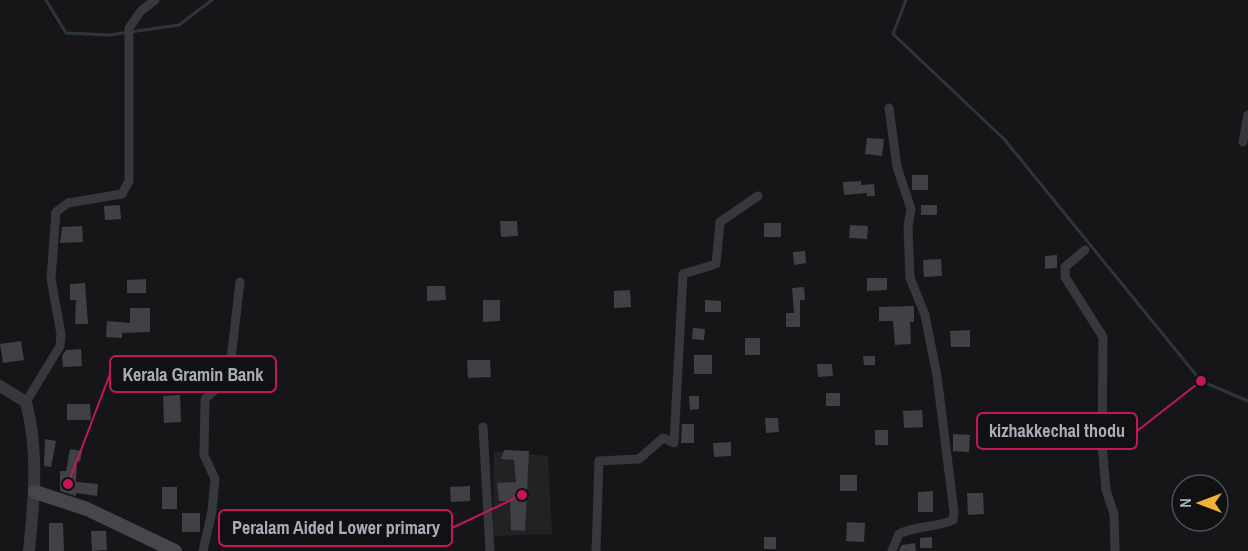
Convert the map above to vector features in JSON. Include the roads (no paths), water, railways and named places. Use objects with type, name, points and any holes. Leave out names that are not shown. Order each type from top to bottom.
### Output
[{"type":"main road","points":[[35,492],[87,509],[175,551]]},
{"type":"street","points":[[29,551],[35,492],[32,435],[26,402],[60,346],[62,334],[51,279],[56,212],[68,203],[122,194],[129,181],[129,33],[141,11],[155,0]]},
{"type":"street","points":[[890,108],[897,167],[910,209],[908,227],[910,278],[925,315],[937,376],[954,512],[953,520],[944,524],[907,530],[899,534],[892,551]]},
{"type":"street","points":[[1243,142],[1248,115]]},
{"type":"street","points":[[596,551],[599,461],[639,459],[663,438],[674,443],[683,274],[716,264],[720,222],[758,196]]},
{"type":"street","points":[[1085,250],[1065,267],[1065,277],[1103,337],[1102,444],[1106,490],[1114,514],[1115,551]]},
{"type":"street","points":[[203,551],[212,511],[215,479],[204,455],[205,399],[230,376],[240,282]]},
{"type":"street","points":[[0,386],[26,402]]},
{"type":"street","points":[[483,427],[490,551]]},
{"type":"waterway","points":[[46,0],[66,33],[109,35],[179,25],[212,0]]},
{"type":"waterway","points":[[906,0],[893,34],[1004,139],[1201,381],[1248,401]]},
{"type":"place","name":"kizhakkechal thodu","points":[[1201,381]]},
{"type":"place","name":"Kerala Gramin Bank","points":[[68,484]]},
{"type":"place","name":"Peralam Aided Lower primary","points":[[522,495]]}]
